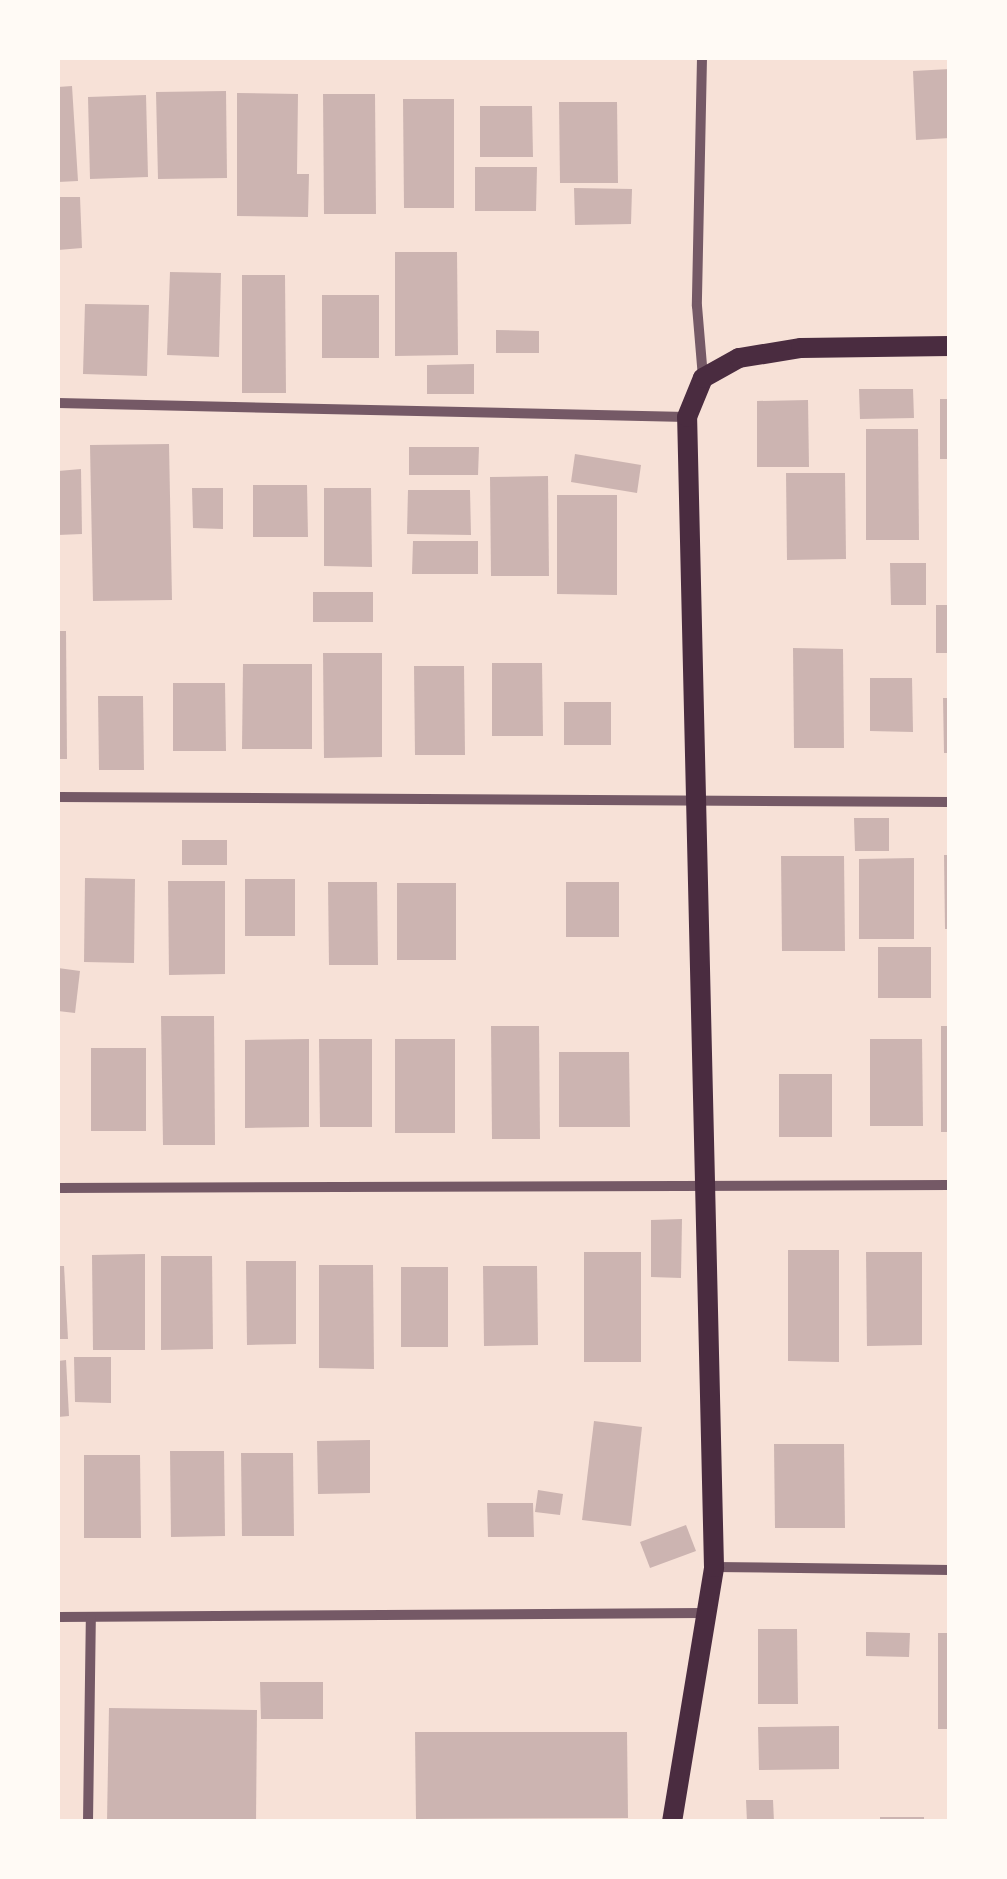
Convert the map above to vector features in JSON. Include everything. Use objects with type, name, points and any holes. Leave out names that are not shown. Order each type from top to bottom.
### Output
[{"type":"main road","points":[[672,1822],[703,1613],[714,1567],[687,417],[703,378],[739,358],[802,348],[950,346]]},
{"type":"street","points":[[702,58],[697,306],[703,378]]},
{"type":"street","points":[[58,403],[687,417]]},
{"type":"street","points":[[58,796],[950,802]]},
{"type":"street","points":[[58,1188],[950,1185]]},
{"type":"street","points":[[714,1567],[950,1570]]},
{"type":"street","points":[[58,1617],[703,1613]]},
{"type":"street","points":[[88,1822],[91,1617]]},
{"type":"building","points":[[950,69],[950,138],[916,140],[913,71]]},
{"type":"building","points":[[72,86],[78,181],[58,182],[58,87]]},
{"type":"building","points":[[226,91],[227,178],[158,179],[156,92]]},
{"type":"building","points":[[237,93],[298,94],[297,174],[309,174],[308,217],[237,216]]},
{"type":"building","points":[[323,94],[375,94],[376,214],[324,214]]},
{"type":"building","points":[[146,95],[148,177],[90,179],[88,97]]},
{"type":"building","points":[[403,99],[454,99],[454,208],[404,208]]},
{"type":"building","points":[[559,102],[617,102],[618,183],[560,183]]},
{"type":"building","points":[[480,106],[532,106],[533,157],[480,157]]},
{"type":"building","points":[[475,167],[537,167],[536,211],[475,211]]},
{"type":"building","points":[[574,188],[632,189],[631,224],[575,225]]},
{"type":"building","points":[[58,197],[80,197],[82,248],[58,250]]},
{"type":"building","points":[[395,252],[457,252],[458,355],[395,356]]},
{"type":"building","points":[[170,272],[221,273],[219,357],[167,355]]},
{"type":"building","points":[[242,275],[285,275],[286,393],[242,393]]},
{"type":"building","points":[[322,295],[379,295],[379,358],[322,358]]},
{"type":"building","points":[[85,304],[149,305],[147,376],[83,374]]},
{"type":"building","points":[[496,330],[539,331],[539,353],[496,353]]},
{"type":"building","points":[[474,364],[474,394],[427,394],[427,365]]},
{"type":"building","points":[[859,389],[913,389],[914,418],[860,419]]},
{"type":"building","points":[[940,399],[950,399],[950,459],[940,459]]},
{"type":"building","points":[[808,400],[809,467],[757,467],[757,401]]},
{"type":"building","points":[[866,429],[918,429],[919,540],[866,540]]},
{"type":"building","points":[[169,444],[172,600],[93,601],[90,445]]},
{"type":"building","points":[[409,447],[479,447],[478,475],[409,475]]},
{"type":"building","points":[[575,454],[641,465],[637,493],[571,482]]},
{"type":"building","points":[[81,469],[82,534],[58,535],[58,471]]},
{"type":"building","points":[[786,473],[845,473],[846,559],[787,560]]},
{"type":"building","points":[[548,476],[549,576],[491,576],[490,477]]},
{"type":"building","points":[[253,485],[307,485],[308,537],[253,537]]},
{"type":"building","points":[[192,488],[223,488],[223,529],[193,528]]},
{"type":"building","points":[[324,488],[371,488],[372,567],[324,566]]},
{"type":"building","points":[[408,490],[470,490],[471,535],[407,534]]},
{"type":"building","points":[[557,495],[617,495],[617,595],[557,594]]},
{"type":"building","points":[[413,541],[478,541],[478,574],[412,574]]},
{"type":"building","points":[[890,563],[926,563],[926,605],[891,605]]},
{"type":"building","points":[[313,592],[373,592],[373,622],[313,622]]},
{"type":"building","points":[[936,605],[950,605],[950,653],[936,653]]},
{"type":"building","points":[[58,631],[66,631],[67,759],[58,759]]},
{"type":"building","points":[[793,648],[843,649],[844,748],[794,748]]},
{"type":"building","points":[[323,653],[382,653],[382,757],[324,758]]},
{"type":"building","points":[[492,663],[542,663],[543,736],[492,736]]},
{"type":"building","points":[[243,664],[312,664],[312,749],[242,749]]},
{"type":"building","points":[[414,666],[464,666],[465,755],[415,755]]},
{"type":"building","points":[[870,678],[912,678],[913,732],[870,731]]},
{"type":"building","points":[[173,683],[225,683],[226,751],[173,751]]},
{"type":"building","points":[[98,696],[143,696],[144,770],[99,770]]},
{"type":"building","points":[[943,698],[950,698],[950,753],[944,753]]},
{"type":"building","points":[[564,702],[611,702],[611,745],[564,745]]},
{"type":"building","points":[[854,818],[889,818],[889,851],[855,851]]},
{"type":"building","points":[[182,840],[227,840],[227,865],[182,865]]},
{"type":"building","points":[[944,855],[950,855],[950,929],[945,929]]},
{"type":"building","points":[[781,856],[844,856],[845,951],[782,951]]},
{"type":"building","points":[[914,858],[914,939],[859,939],[859,859]]},
{"type":"building","points":[[85,878],[135,879],[134,963],[84,962]]},
{"type":"building","points":[[245,879],[295,879],[295,936],[245,936]]},
{"type":"building","points":[[168,881],[225,881],[225,974],[169,975]]},
{"type":"building","points":[[328,882],[377,882],[378,965],[329,965]]},
{"type":"building","points":[[566,882],[619,882],[619,937],[566,937]]},
{"type":"building","points":[[397,883],[456,883],[456,960],[397,960]]},
{"type":"building","points":[[878,947],[931,947],[931,998],[878,998]]},
{"type":"building","points":[[58,968],[80,971],[75,1013],[58,1011]]},
{"type":"building","points":[[161,1016],[214,1016],[215,1145],[163,1145]]},
{"type":"building","points":[[491,1026],[539,1026],[540,1139],[492,1139]]},
{"type":"building","points":[[941,1026],[950,1026],[950,1132],[941,1132]]},
{"type":"building","points":[[309,1039],[309,1127],[245,1128],[245,1040]]},
{"type":"building","points":[[319,1039],[372,1039],[372,1127],[320,1127]]},
{"type":"building","points":[[395,1039],[455,1039],[455,1133],[395,1133]]},
{"type":"building","points":[[870,1039],[922,1039],[923,1126],[870,1126]]},
{"type":"building","points":[[91,1048],[146,1048],[146,1131],[91,1131]]},
{"type":"building","points":[[559,1052],[629,1052],[630,1127],[559,1127]]},
{"type":"building","points":[[779,1074],[832,1074],[832,1137],[779,1137]]},
{"type":"building","points":[[682,1219],[681,1278],[651,1277],[651,1220]]},
{"type":"building","points":[[788,1250],[839,1250],[839,1362],[788,1361]]},
{"type":"building","points":[[584,1252],[641,1252],[641,1362],[584,1362]]},
{"type":"building","points":[[866,1252],[922,1252],[922,1345],[867,1346]]},
{"type":"building","points":[[145,1254],[145,1350],[93,1350],[92,1255]]},
{"type":"building","points":[[161,1256],[212,1256],[213,1349],[161,1350]]},
{"type":"building","points":[[246,1261],[296,1261],[296,1344],[247,1345]]},
{"type":"building","points":[[319,1265],[373,1265],[374,1369],[319,1368]]},
{"type":"building","points":[[58,1266],[64,1266],[68,1339],[58,1339]]},
{"type":"building","points":[[483,1266],[537,1266],[538,1345],[484,1346]]},
{"type":"building","points":[[401,1267],[448,1267],[448,1347],[401,1347]]},
{"type":"building","points":[[74,1357],[111,1357],[111,1403],[75,1402]]},
{"type":"building","points":[[66,1360],[69,1416],[58,1417],[58,1361]]},
{"type":"building","points":[[594,1421],[642,1427],[631,1526],[582,1520]]},
{"type":"building","points":[[370,1440],[370,1493],[318,1494],[317,1441]]},
{"type":"building","points":[[774,1444],[844,1444],[845,1528],[775,1528]]},
{"type":"building","points":[[170,1451],[224,1451],[225,1536],[171,1537]]},
{"type":"building","points":[[241,1453],[293,1453],[294,1536],[242,1536]]},
{"type":"building","points":[[84,1455],[140,1455],[141,1538],[84,1538]]},
{"type":"building","points":[[538,1490],[563,1494],[560,1515],[535,1512]]},
{"type":"building","points":[[487,1503],[533,1503],[534,1537],[488,1537]]},
{"type":"building","points":[[686,1525],[696,1551],[650,1568],[640,1542]]},
{"type":"building","points":[[758,1629],[797,1629],[798,1704],[758,1704]]},
{"type":"building","points":[[866,1632],[910,1633],[909,1657],[866,1656]]},
{"type":"building","points":[[938,1633],[950,1633],[950,1729],[938,1729]]},
{"type":"building","points":[[260,1682],[323,1682],[323,1719],[261,1719]]},
{"type":"building","points":[[109,1708],[257,1710],[256,1822],[107,1822]]},
{"type":"building","points":[[839,1726],[839,1769],[759,1770],[758,1727]]},
{"type":"building","points":[[415,1732],[627,1732],[628,1818],[416,1819]]},
{"type":"building","points":[[746,1800],[773,1800],[774,1822],[747,1822]]},
{"type":"building","points":[[880,1817],[924,1817],[924,1822],[880,1822]]}]
